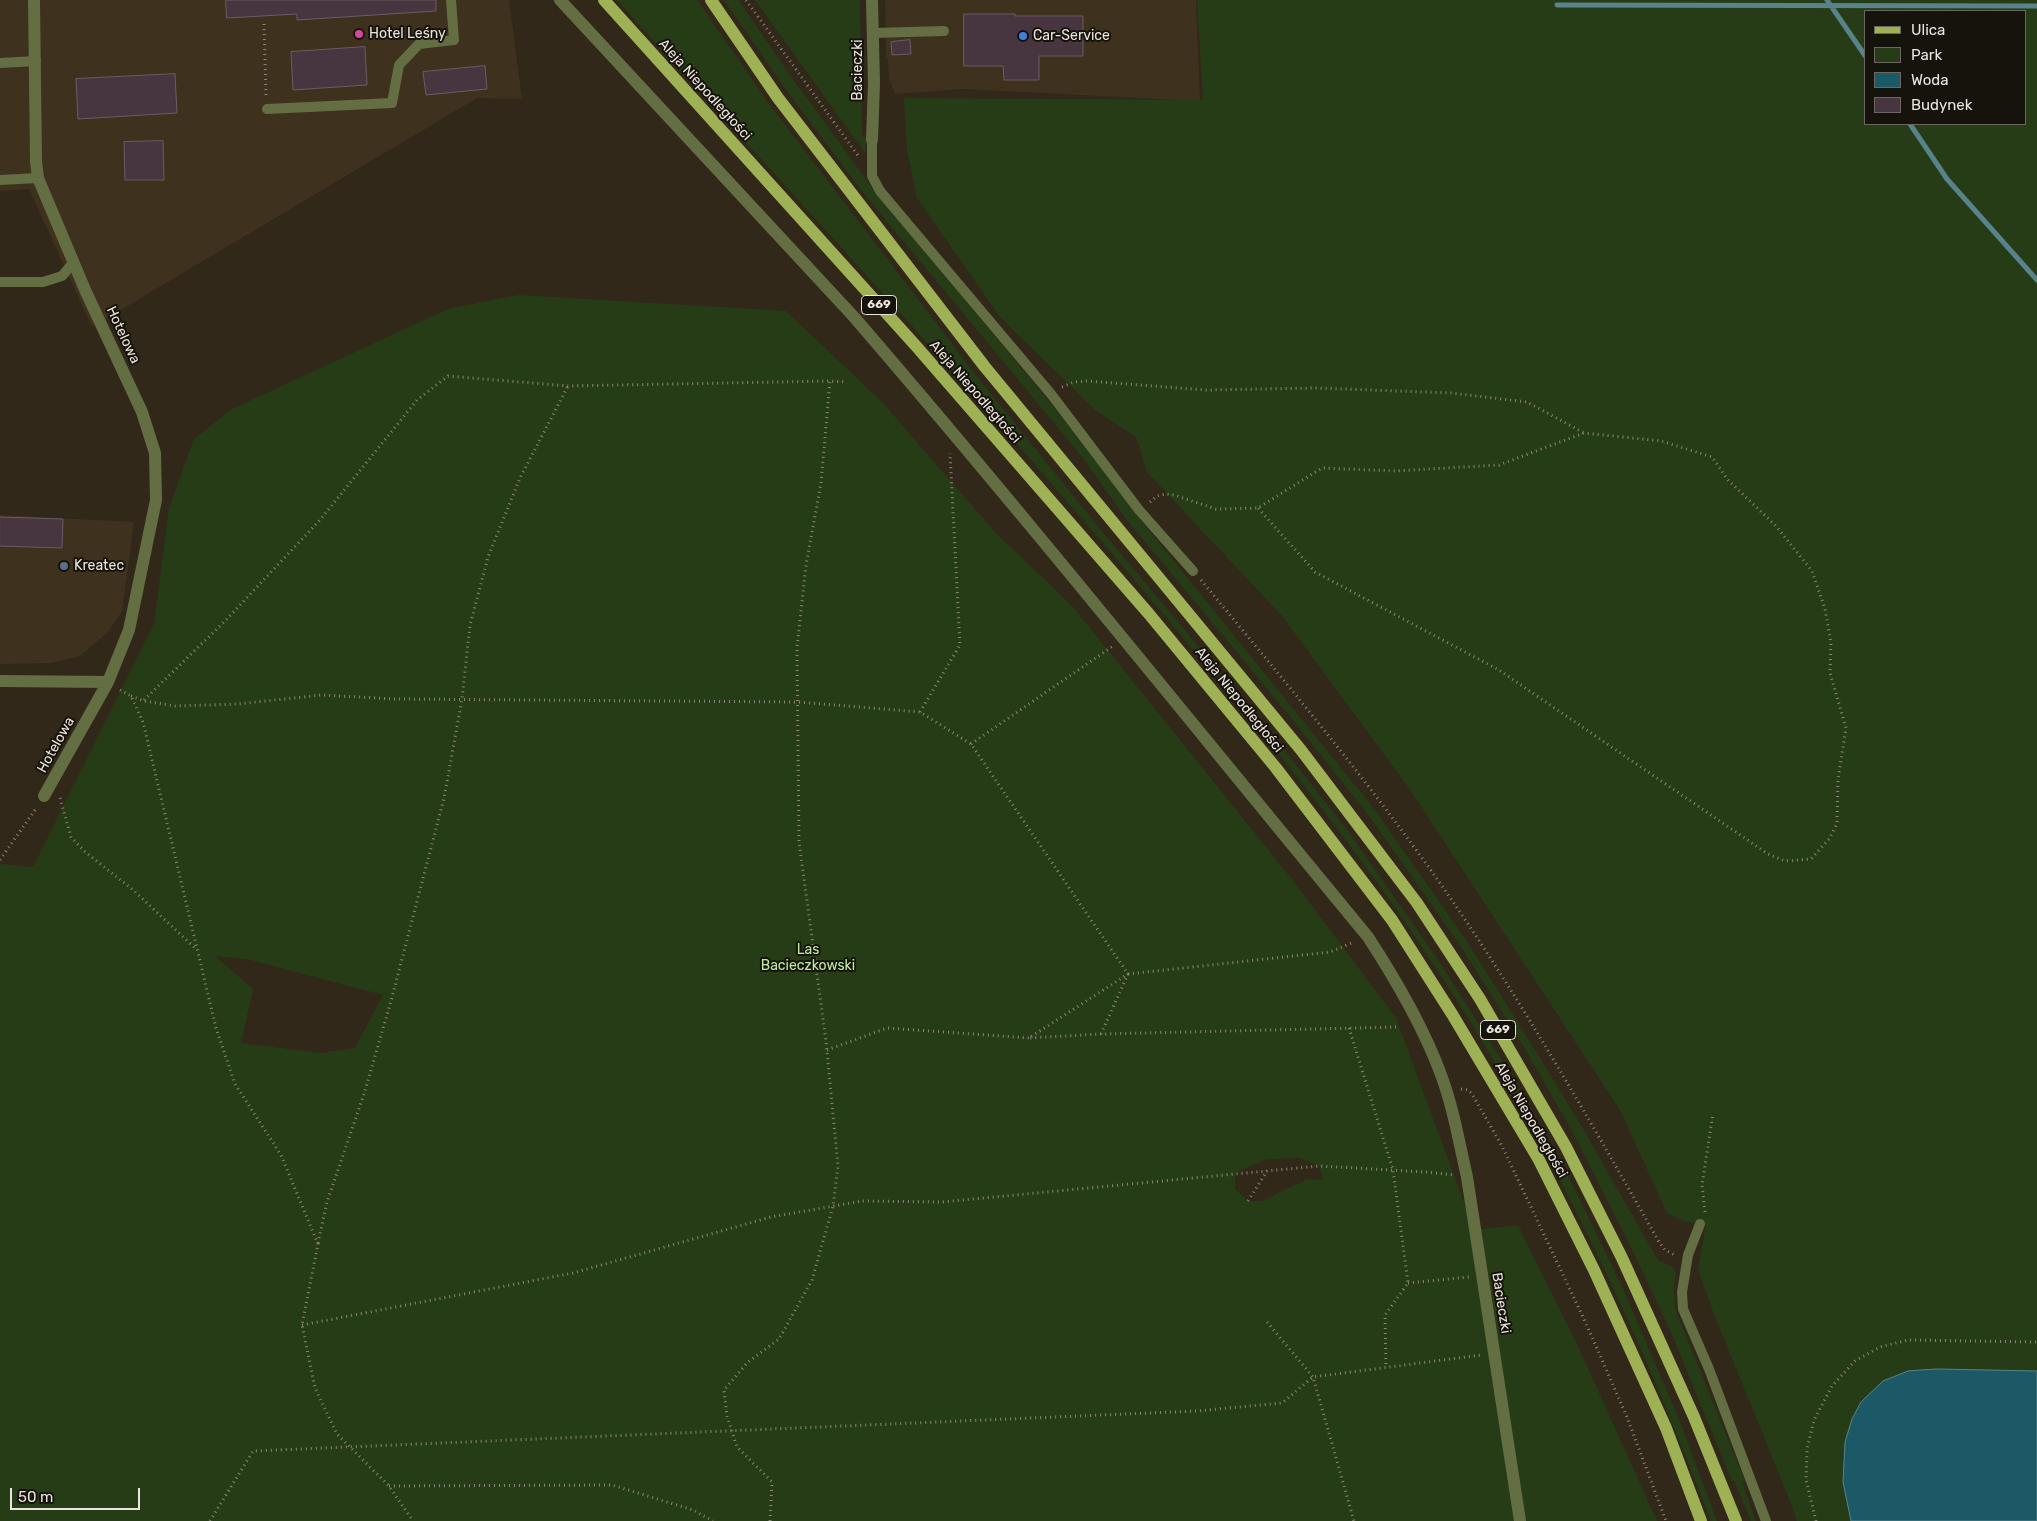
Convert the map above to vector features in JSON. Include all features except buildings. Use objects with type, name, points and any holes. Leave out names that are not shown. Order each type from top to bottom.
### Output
[{"type":"main road","name":"Aleja Niepodległości","points":[[604,0],[909,339],[1149,614],[1276,768],[1392,920],[1452,1014],[1539,1160],[1594,1270],[1666,1428],[1701,1521]]},
{"type":"main road","name":"Aleja Niepodległości","points":[[711,0],[778,98],[978,359],[1301,750],[1417,903],[1480,999],[1566,1147],[1626,1267],[1694,1417],[1736,1521]]},
{"type":"street","name":"Hotelowa","points":[[34,0],[36,161],[38,178],[73,263],[142,412],[155,453],[156,500],[129,630],[108,682],[60,771],[44,796]]},
{"type":"street","name":"Bacieczki","points":[[560,0],[884,352],[1117,630],[1368,937],[1402,991],[1422,1028],[1446,1090],[1467,1177],[1520,1521]]},
{"type":"street","name":"Bacieczki","points":[[872,0],[872,140]]},
{"type":"street","points":[[0,681],[108,682]]},
{"type":"lane","points":[[267,110],[392,103],[399,65],[419,44],[454,40],[451,0]]},
{"type":"lane","points":[[873,32],[944,31]]},
{"type":"lane","points":[[0,63],[36,61]]},
{"type":"lane","points":[[872,140],[872,176],[880,192],[1051,394],[1140,510],[1193,571]]},
{"type":"lane","points":[[0,180],[38,178]]},
{"type":"lane","points":[[0,282],[43,282],[62,276],[73,263]]},
{"type":"lane","points":[[1699,1228],[1688,1255],[1682,1292],[1684,1309],[1709,1369],[1766,1521]]},
{"type":"path","points":[[746,0],[872,176]]},
{"type":"path","points":[[264,24],[267,110]]},
{"type":"path","points":[[144,701],[225,621],[320,520],[417,400],[448,376],[568,386],[847,382]]},
{"type":"path","points":[[770,1521],[772,1482],[737,1447],[727,1416],[724,1390],[747,1363],[778,1339],[812,1280],[834,1206],[838,1166],[827,1050],[799,842],[798,702],[798,639],[806,565],[822,483],[830,381]]},
{"type":"path","points":[[1051,394],[1074,382],[1087,381],[1206,390],[1316,388],[1451,393],[1527,402],[1584,433],[1661,441],[1712,457],[1728,480],[1776,526],[1812,571],[1825,609],[1831,643],[1830,674],[1846,728],[1838,779],[1837,824],[1829,839],[1811,859],[1784,860],[1768,854],[1499,670],[1315,572],[1258,508]]},
{"type":"path","points":[[414,1521],[389,1486],[337,1434],[315,1388],[302,1325],[327,1202],[364,1094],[391,1001],[444,798],[462,699],[470,625],[488,557],[520,478],[568,386]]},
{"type":"path","points":[[1140,510],[1157,496],[1166,494],[1216,510],[1258,508],[1322,468],[1395,472],[1499,465],[1584,433]]},
{"type":"path","points":[[920,712],[960,645],[950,446],[956,454]]},
{"type":"path","points":[[1193,571],[1299,698],[1384,806],[1485,951],[1548,1050],[1658,1242],[1665,1250],[1674,1255],[1688,1255]]},
{"type":"path","points":[[971,744],[1115,644],[1111,639]]},
{"type":"path","points":[[108,682],[131,696],[144,701],[175,706],[238,704],[322,695],[394,699],[798,702],[920,712],[971,744],[1128,974]]},
{"type":"path","points":[[131,696],[144,722],[196,950],[216,1028],[235,1084],[281,1155],[318,1244]]},
{"type":"path","points":[[60,771],[60,803],[71,836],[84,851],[132,889],[196,950]]},
{"type":"path","points":[[0,860],[44,796]]},
{"type":"path","points":[[1347,936],[1358,950]]},
{"type":"path","points":[[1029,1038],[1128,974],[1330,952],[1368,937]]},
{"type":"path","points":[[1101,1034],[1128,974]]},
{"type":"path","points":[[827,1050],[887,1028],[1029,1038],[1101,1034],[1399,1026]]},
{"type":"path","points":[[1349,1028],[1393,1170],[1408,1283],[1385,1315],[1386,1368]]},
{"type":"path","points":[[1446,1090],[1468,1090],[1502,1146],[1584,1319],[1627,1416],[1666,1521]]},
{"type":"path","points":[[1699,1228],[1706,1224],[1702,1185],[1713,1113]]},
{"type":"path","points":[[302,1325],[573,1273],[771,1217],[862,1201],[942,1202],[1319,1166],[1467,1177]]},
{"type":"path","points":[[1248,1201],[1267,1171]]},
{"type":"path","points":[[1408,1283],[1482,1276]]},
{"type":"path","points":[[1268,1322],[1313,1377],[1354,1521]]},
{"type":"path","points":[[1816,1521],[1806,1480],[1809,1439],[1814,1420],[1832,1386],[1855,1361],[1880,1347],[1908,1340],[2037,1342]]},
{"type":"path","points":[[210,1521],[253,1451],[1197,1411],[1282,1403],[1313,1377],[1487,1355]]},
{"type":"path","points":[[389,1486],[612,1485],[693,1510],[713,1521]]},
{"type":"shaded area","points":[[0,0],[509,0],[522,99],[477,98],[92,327],[29,189],[0,191]]},
{"type":"shaded area","points":[[885,0],[1196,0],[1200,101],[963,89],[895,94],[889,78],[888,59],[886,59]]},
{"type":"shaded area","name":"Kreatec","points":[[0,515],[134,522],[122,611],[107,633],[80,656],[52,663],[0,664]]},
{"type":"green space","points":[[617,0],[697,0],[769,104],[975,374],[1105,535],[1267,728],[1348,831],[1437,958],[1499,1056],[1564,1167],[1624,1291],[1679,1419],[1717,1521],[1711,1521],[1683,1448],[1621,1304],[1552,1164],[1474,1028],[1432,962],[1370,872],[1270,743],[1099,538],[894,306]]},
{"type":"green space","points":[[724,0],[738,0],[871,186],[1093,455],[1135,513],[1375,810],[1466,940],[1582,1127],[1658,1260],[1671,1266],[1676,1272],[1674,1293],[1676,1311],[1745,1481],[1742,1482],[1756,1521],[1751,1521],[1734,1480],[1732,1481],[1671,1332],[1629,1243],[1571,1129],[1517,1035],[1458,942],[1367,813],[1284,709],[1127,520],[1083,458],[862,191],[788,92]]},
{"type":"green space","points":[[755,0],[860,0],[862,137],[866,137],[866,154]]},
{"type":"green space","points":[[1197,0],[2037,0],[2037,1521],[1797,1521],[1712,1309],[1698,1269],[1706,1225],[1683,1221],[1667,1213],[1620,1110],[1411,791],[1283,617],[1147,472],[1136,437],[1095,410],[1000,317],[917,198],[907,150],[904,98],[1203,100]]},
{"type":"green space","name":"Las Bacieczkowski","points":[[518,295],[786,311],[882,402],[993,530],[1073,607],[1291,878],[1396,1018],[1474,1230],[1518,1225],[1577,1344],[1657,1521],[0,1521],[0,864],[33,867],[154,624],[169,508],[194,439],[232,409],[448,309]],"holes":[[[215,956],[247,959],[383,995],[355,1048],[321,1053],[241,1043],[253,989]],[[1300,1158],[1319,1166],[1323,1180],[1307,1179],[1262,1201],[1248,1201],[1235,1189],[1235,1173],[1267,1159]]]},
{"type":"water","points":[[1937,1369],[2037,1371],[2037,1521],[1851,1521],[1843,1482],[1845,1442],[1852,1419],[1861,1402],[1883,1381],[1908,1371]]},
{"type":"waterway","points":[[1827,0],[1864,54]]},
{"type":"waterway","points":[[1557,5],[2037,6]]},
{"type":"waterway","points":[[1911,125],[1947,179],[2037,280]]},
{"type":"place","name":"Hotel Leśny","points":[[359,34]]},
{"type":"place","name":"Car-Service","points":[[1023,36]]},
{"type":"place","name":"Kreatec","points":[[64,566]]}]
